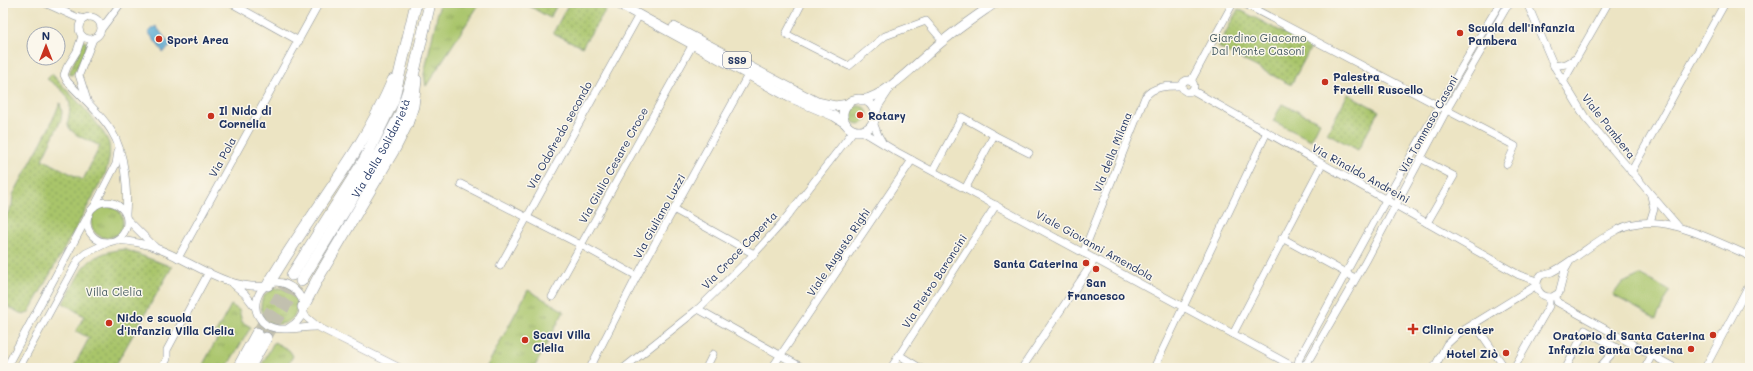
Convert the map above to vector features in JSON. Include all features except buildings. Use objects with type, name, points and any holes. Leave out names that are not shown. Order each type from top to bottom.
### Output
[{"type":"highway","name":"Via della Solidarietà","points":[[416,3],[393,101],[365,159],[296,278],[379,154],[400,115],[414,72],[430,3]]},
{"type":"highway","points":[[267,286],[352,158],[377,113],[398,68],[409,32]]},
{"type":"highway","points":[[303,308],[318,278],[395,148],[407,124],[413,106],[421,39]]},
{"type":"highway","points":[[238,368],[262,336],[249,368]]},
{"type":"main road","name":"Viale Giovanni Amendola","points":[[617,3],[693,44],[746,78],[834,116],[858,130]]},
{"type":"main road","name":"SS9","points":[[630,3],[817,102],[835,106],[848,104],[854,100],[862,100],[875,96],[894,83],[987,6],[996,3]]},
{"type":"main road","name":"SS9","points":[[858,130],[870,126],[878,105],[894,83]]},
{"type":"main road","name":"Viale Giovanni Amendola","points":[[862,100],[870,103],[874,118]]},
{"type":"main road","points":[[845,123],[843,115],[848,104]]},
{"type":"street","points":[[45,3],[71,15],[84,19],[90,17],[102,19],[115,13]]},
{"type":"street","points":[[71,15],[79,26],[82,36],[89,40],[99,35],[102,28],[115,13],[121,3]]},
{"type":"street","points":[[231,3],[299,41]]},
{"type":"street","name":"Via Pola","points":[[178,258],[319,3]]},
{"type":"street","points":[[802,3],[786,34],[849,66],[885,36],[926,21],[943,41]]},
{"type":"street","points":[[1191,81],[1233,3]]},
{"type":"street","points":[[1243,3],[1515,146],[1507,164]]},
{"type":"street","name":"Via Tommaso Casoni","points":[[1297,368],[1299,359],[1386,200],[1500,3]]},
{"type":"street","name":"Via Tommaso Casoni","points":[[1297,368],[1307,364],[1422,159],[1446,111],[1506,8],[1511,3]]},
{"type":"street","name":"Viale Pambera","points":[[1527,3],[1554,66],[1585,117],[1678,226]]},
{"type":"street","points":[[1563,82],[1608,3]]},
{"type":"street","points":[[1632,172],[1725,3]]},
{"type":"street","name":"Via Odofredo secondo","points":[[500,266],[639,15]]},
{"type":"street","points":[[79,26],[84,19]]},
{"type":"street","points":[[97,19],[102,28]]},
{"type":"street","points":[[19,368],[78,260],[86,253],[113,241],[125,232],[127,217],[125,185],[122,160],[118,147],[112,132],[65,79],[65,71],[77,51],[82,36]]},
{"type":"street","points":[[65,79],[73,82],[79,75],[93,39]]},
{"type":"street","name":"Via Giulio Cesare Croce","points":[[552,297],[693,44]]},
{"type":"street","points":[[1554,66],[1566,64],[1577,58]]},
{"type":"street","points":[[79,75],[88,104]]},
{"type":"street","name":"Via Giuliano Luzzi","points":[[590,368],[637,276],[675,210],[746,78]]},
{"type":"street","points":[[1182,86],[1185,81],[1191,81]]},
{"type":"street","points":[[1191,81],[1194,86],[1192,90]]},
{"type":"street","name":"Via della Milana","points":[[1083,253],[1146,97],[1150,91],[1156,89],[1166,86],[1182,86]]},
{"type":"street","name":"Via Rinaldo Andreini","points":[[1182,86],[1185,91],[1189,92],[1192,90],[1537,285]]},
{"type":"street","points":[[933,171],[962,117],[1029,153]]},
{"type":"street","name":"Viale Giovanni Amendola","points":[[874,118],[879,137],[884,143]]},
{"type":"street","name":"Viale Giovanni Amendola","points":[[858,130],[1297,368]]},
{"type":"street","name":"Via Croce Coperta","points":[[624,368],[698,309],[754,254],[782,223],[858,130]]},
{"type":"street","points":[[1154,368],[1267,132]]},
{"type":"street","points":[[965,188],[994,135]]},
{"type":"street","points":[[6,368],[116,164],[118,147]]},
{"type":"street","points":[[1422,159],[1454,176],[1427,223]]},
{"type":"street","name":"Viale Augusto Righi","points":[[772,368],[912,160]]},
{"type":"street","points":[[1233,334],[1322,164]]},
{"type":"street","points":[[461,184],[527,216],[637,276]]},
{"type":"street","points":[[1650,194],[1654,209],[1650,222]]},
{"type":"street","points":[[94,207],[99,203],[112,202],[123,209],[127,217],[157,248]]},
{"type":"street","name":"Via Pietro Baroncini","points":[[891,368],[996,205]]},
{"type":"street","points":[[675,210],[754,254]]},
{"type":"street","points":[[89,214],[87,221],[91,234],[96,238],[113,241],[135,242],[157,248],[232,283],[249,287],[267,286],[280,282],[292,286],[300,295],[305,316],[318,328],[400,368]]},
{"type":"street","points":[[1434,368],[1447,344],[1460,332],[1524,291],[1537,285],[1541,275],[1552,272],[1617,230],[1633,224],[1650,222],[1678,226],[1750,256]]},
{"type":"street","points":[[1282,238],[1355,278]]},
{"type":"street","points":[[1022,368],[1095,259]]},
{"type":"street","points":[[1537,285],[1542,295],[1552,296],[1561,290],[1562,281],[1570,261]]},
{"type":"street","points":[[162,368],[167,359],[167,350],[209,272]]},
{"type":"street","points":[[1552,272],[1558,275],[1562,281]]},
{"type":"street","points":[[1519,275],[1525,282],[1524,291]]},
{"type":"street","points":[[232,283],[245,294],[256,307]]},
{"type":"street","points":[[1705,368],[1750,283]]},
{"type":"street","points":[[267,286],[258,295],[256,307],[257,314],[266,326],[280,330],[288,328],[318,328]]},
{"type":"street","points":[[1552,296],[1557,302],[1675,368]]},
{"type":"street","points":[[1514,368],[1549,306],[1552,296]]},
{"type":"street","points":[[288,328],[298,320],[303,308]]},
{"type":"street","points":[[698,309],[803,368]]},
{"type":"street","points":[[1474,323],[1505,368]]},
{"type":"street","points":[[1566,368],[1585,330],[1617,348],[1599,368]]},
{"type":"street","points":[[706,368],[713,354]]},
{"type":"street","points":[[899,355],[920,368]]},
{"type":"street","points":[[1645,368],[1652,355]]},
{"type":"green space","points":[[440,3],[480,3],[426,86],[424,74]]},
{"type":"green space","points":[[524,3],[558,3],[550,18]]},
{"type":"green space","points":[[569,3],[597,3],[607,8],[582,47],[553,33]]},
{"type":"green space","name":"Giardino Giacomo Dal Monte Casoni","points":[[1238,9],[1311,47],[1291,85],[1218,47]]},
{"type":"green space","points":[[83,41],[88,43],[76,70],[72,75],[69,74]]},
{"type":"green space","points":[[52,74],[93,118],[106,137],[110,148],[105,175],[29,312],[26,314],[20,313],[3,304],[3,222],[12,205],[13,195],[49,128],[60,103],[62,112],[61,120],[42,159],[83,180],[100,146],[80,137],[68,126],[70,104],[68,97],[63,91],[47,79]]},
{"type":"green space","points":[[1348,94],[1379,111],[1358,150],[1327,133]]},
{"type":"green space","points":[[1282,104],[1320,122],[1311,140],[1273,121]]},
{"type":"green space","points":[[855,106],[863,106],[868,111],[866,122],[863,124],[855,124],[850,119],[850,111]]},
{"type":"green space","points":[[104,206],[110,206],[119,210],[123,222],[119,234],[110,238],[104,238],[95,234],[91,225],[91,219],[95,210]]},
{"type":"green space","name":"Villa Clelia","points":[[124,249],[172,267],[114,368],[73,368],[89,338],[76,331],[84,316],[63,303],[85,266],[91,260],[110,251]]},
{"type":"green space","points":[[1640,275],[1670,291],[1656,319],[1613,295],[1621,284]]},
{"type":"green space","points":[[283,288],[292,293],[296,299],[296,313],[292,319],[283,324],[275,324],[266,319],[262,313],[261,302],[266,293],[272,289]]},
{"type":"green space","name":"Scavi Villa Clelia","points":[[528,290],[564,311],[534,368],[486,368]]},
{"type":"green space","points":[[231,305],[239,310],[242,322],[251,327],[226,368],[201,368],[217,339],[214,336]]},
{"type":"green space","points":[[274,342],[289,350],[293,356],[286,368],[260,368]]},
{"type":"water","name":"Sport Area","points":[[156,26],[171,46],[163,52],[148,32]]},
{"type":"tunnel","points":[[257,333],[292,275]]},
{"type":"tunnel","points":[[266,338],[301,281]]},
{"type":"place","name":"Scuola dell'infanzia Pambera","points":[[1460,33]]},
{"type":"place","name":"Sport Area","points":[[159,39]]},
{"type":"place","name":"Palestra Fratelli Ruscello","points":[[1325,82]]},
{"type":"place","name":"Rotary","points":[[860,115]]},
{"type":"place","name":"Il Nido di Cornelia","points":[[211,116]]},
{"type":"place","name":"Santa Caterina","points":[[1086,263]]},
{"type":"place","name":"San Francesco","points":[[1096,269]]},
{"type":"place","name":"Nido e scuola d'infanzia Villa Clelia","points":[[109,323]]},
{"type":"place","name":"Clinic center","points":[[1413,329]]},
{"type":"place","name":"Oratorio di Santa Caterina","points":[[1713,335]]},
{"type":"place","name":"Scavi Villa Clelia","points":[[525,340]]},
{"type":"place","name":"Infanzia Santa Caterina","points":[[1691,349]]},
{"type":"place","name":"Hotel Ziò","points":[[1506,353]]}]
